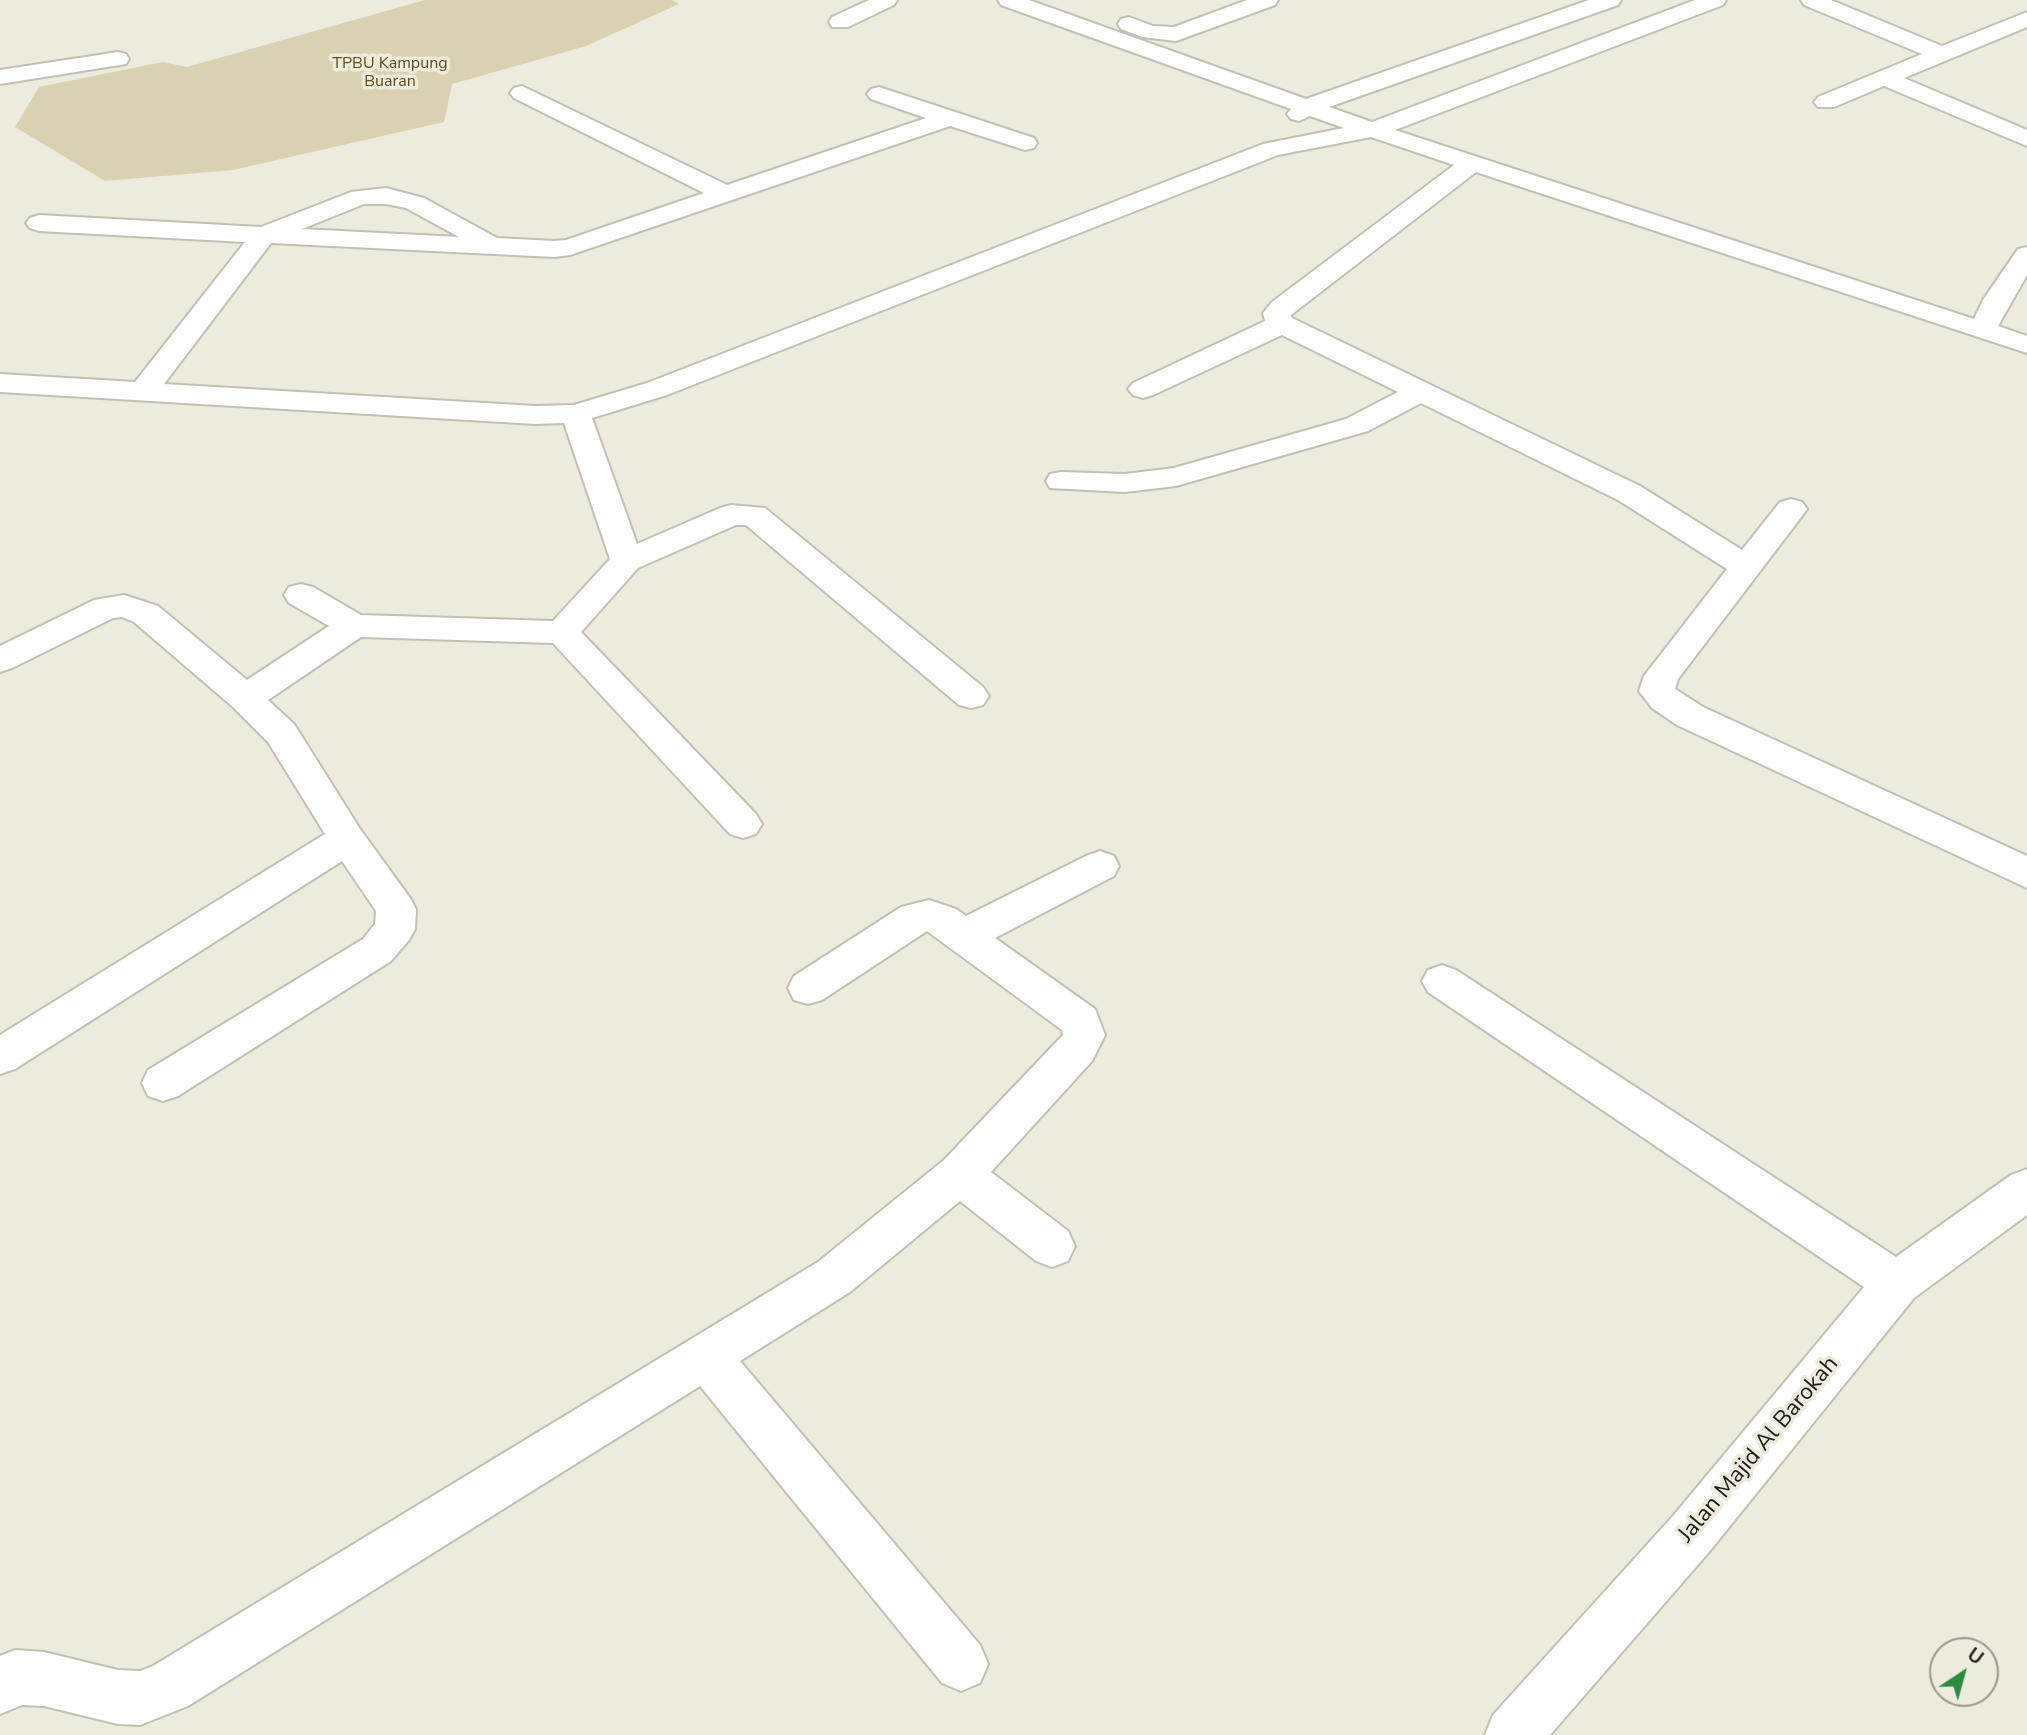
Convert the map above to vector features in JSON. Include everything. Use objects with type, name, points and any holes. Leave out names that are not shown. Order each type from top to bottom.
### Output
[{"type":"street","points":[[840,22],[886,0]]},
{"type":"street","points":[[1009,0],[1304,107],[2027,345]]},
{"type":"street","points":[[1069,0],[1150,32],[1167,34],[1177,34],[1268,0]]},
{"type":"street","points":[[1272,149],[1304,107],[1610,0]]},
{"type":"street","points":[[0,383],[535,415],[576,414],[616,404],[657,389],[1272,149],[1372,130],[1421,114],[1715,0]]},
{"type":"street","points":[[1812,0],[1950,50]]},
{"type":"street","points":[[1847,0],[1950,50]]},
{"type":"street","points":[[1826,102],[1950,50],[2020,26]]},
{"type":"street","points":[[0,77],[118,60]]},
{"type":"street","points":[[1885,78],[2027,139]]},
{"type":"street","points":[[1368,85],[1421,114]]},
{"type":"street","points":[[522,93],[723,193]]},
{"type":"street","points":[[879,94],[1025,143]]},
{"type":"street","points":[[39,223],[495,246],[570,247],[949,118]]},
{"type":"street","points":[[1472,163],[1282,308],[1276,318],[1282,324],[1629,492],[1747,567]]},
{"type":"street","points":[[153,393],[272,233],[360,197],[386,196],[415,203],[495,246]]},
{"type":"street","points":[[1982,331],[1997,300],[2027,255]]},
{"type":"street","points":[[1143,389],[1282,324]]},
{"type":"street","points":[[1061,481],[1125,484],[1177,477],[1357,425],[1421,391]]},
{"type":"street","points":[[576,414],[600,490],[627,561]]},
{"type":"street","points":[[1791,509],[1661,676],[1657,691],[1664,699],[1690,716],[2027,873]]},
{"type":"street","points":[[562,632],[627,561],[731,514],[754,515],[971,696]]},
{"type":"street","points":[[301,595],[354,626],[562,632],[743,824]]},
{"type":"street","points":[[0,660],[106,608],[124,606],[146,614],[245,698],[281,733],[396,909],[396,929],[377,950],[163,1083]]},
{"type":"street","points":[[245,698],[354,626]]},
{"type":"street","points":[[0,1057],[348,838]]},
{"type":"street","points":[[963,936],[1100,866]]},
{"type":"street","points":[[0,1687],[15,1677],[44,1679],[118,1697],[140,1698],[169,1687],[835,1277],[960,1174],[1077,1049],[1084,1035],[1080,1021],[942,920],[929,915],[915,918],[808,988]]},
{"type":"street","points":[[1442,981],[1897,1283]]},
{"type":"street","points":[[960,1174],[1052,1246]]},
{"type":"street","name":"Jalan Majid Al Barokah","points":[[1513,1735],[1691,1534],[1897,1283],[2027,1189]]},
{"type":"street","points":[[705,1356],[961,1664]]},
{"type":"green space","name":"TPBU Kampung Buaran","points":[[425,0],[672,0],[679,4],[586,46],[452,84],[444,122],[233,170],[105,181],[15,127],[39,87],[163,62],[187,67]]}]
